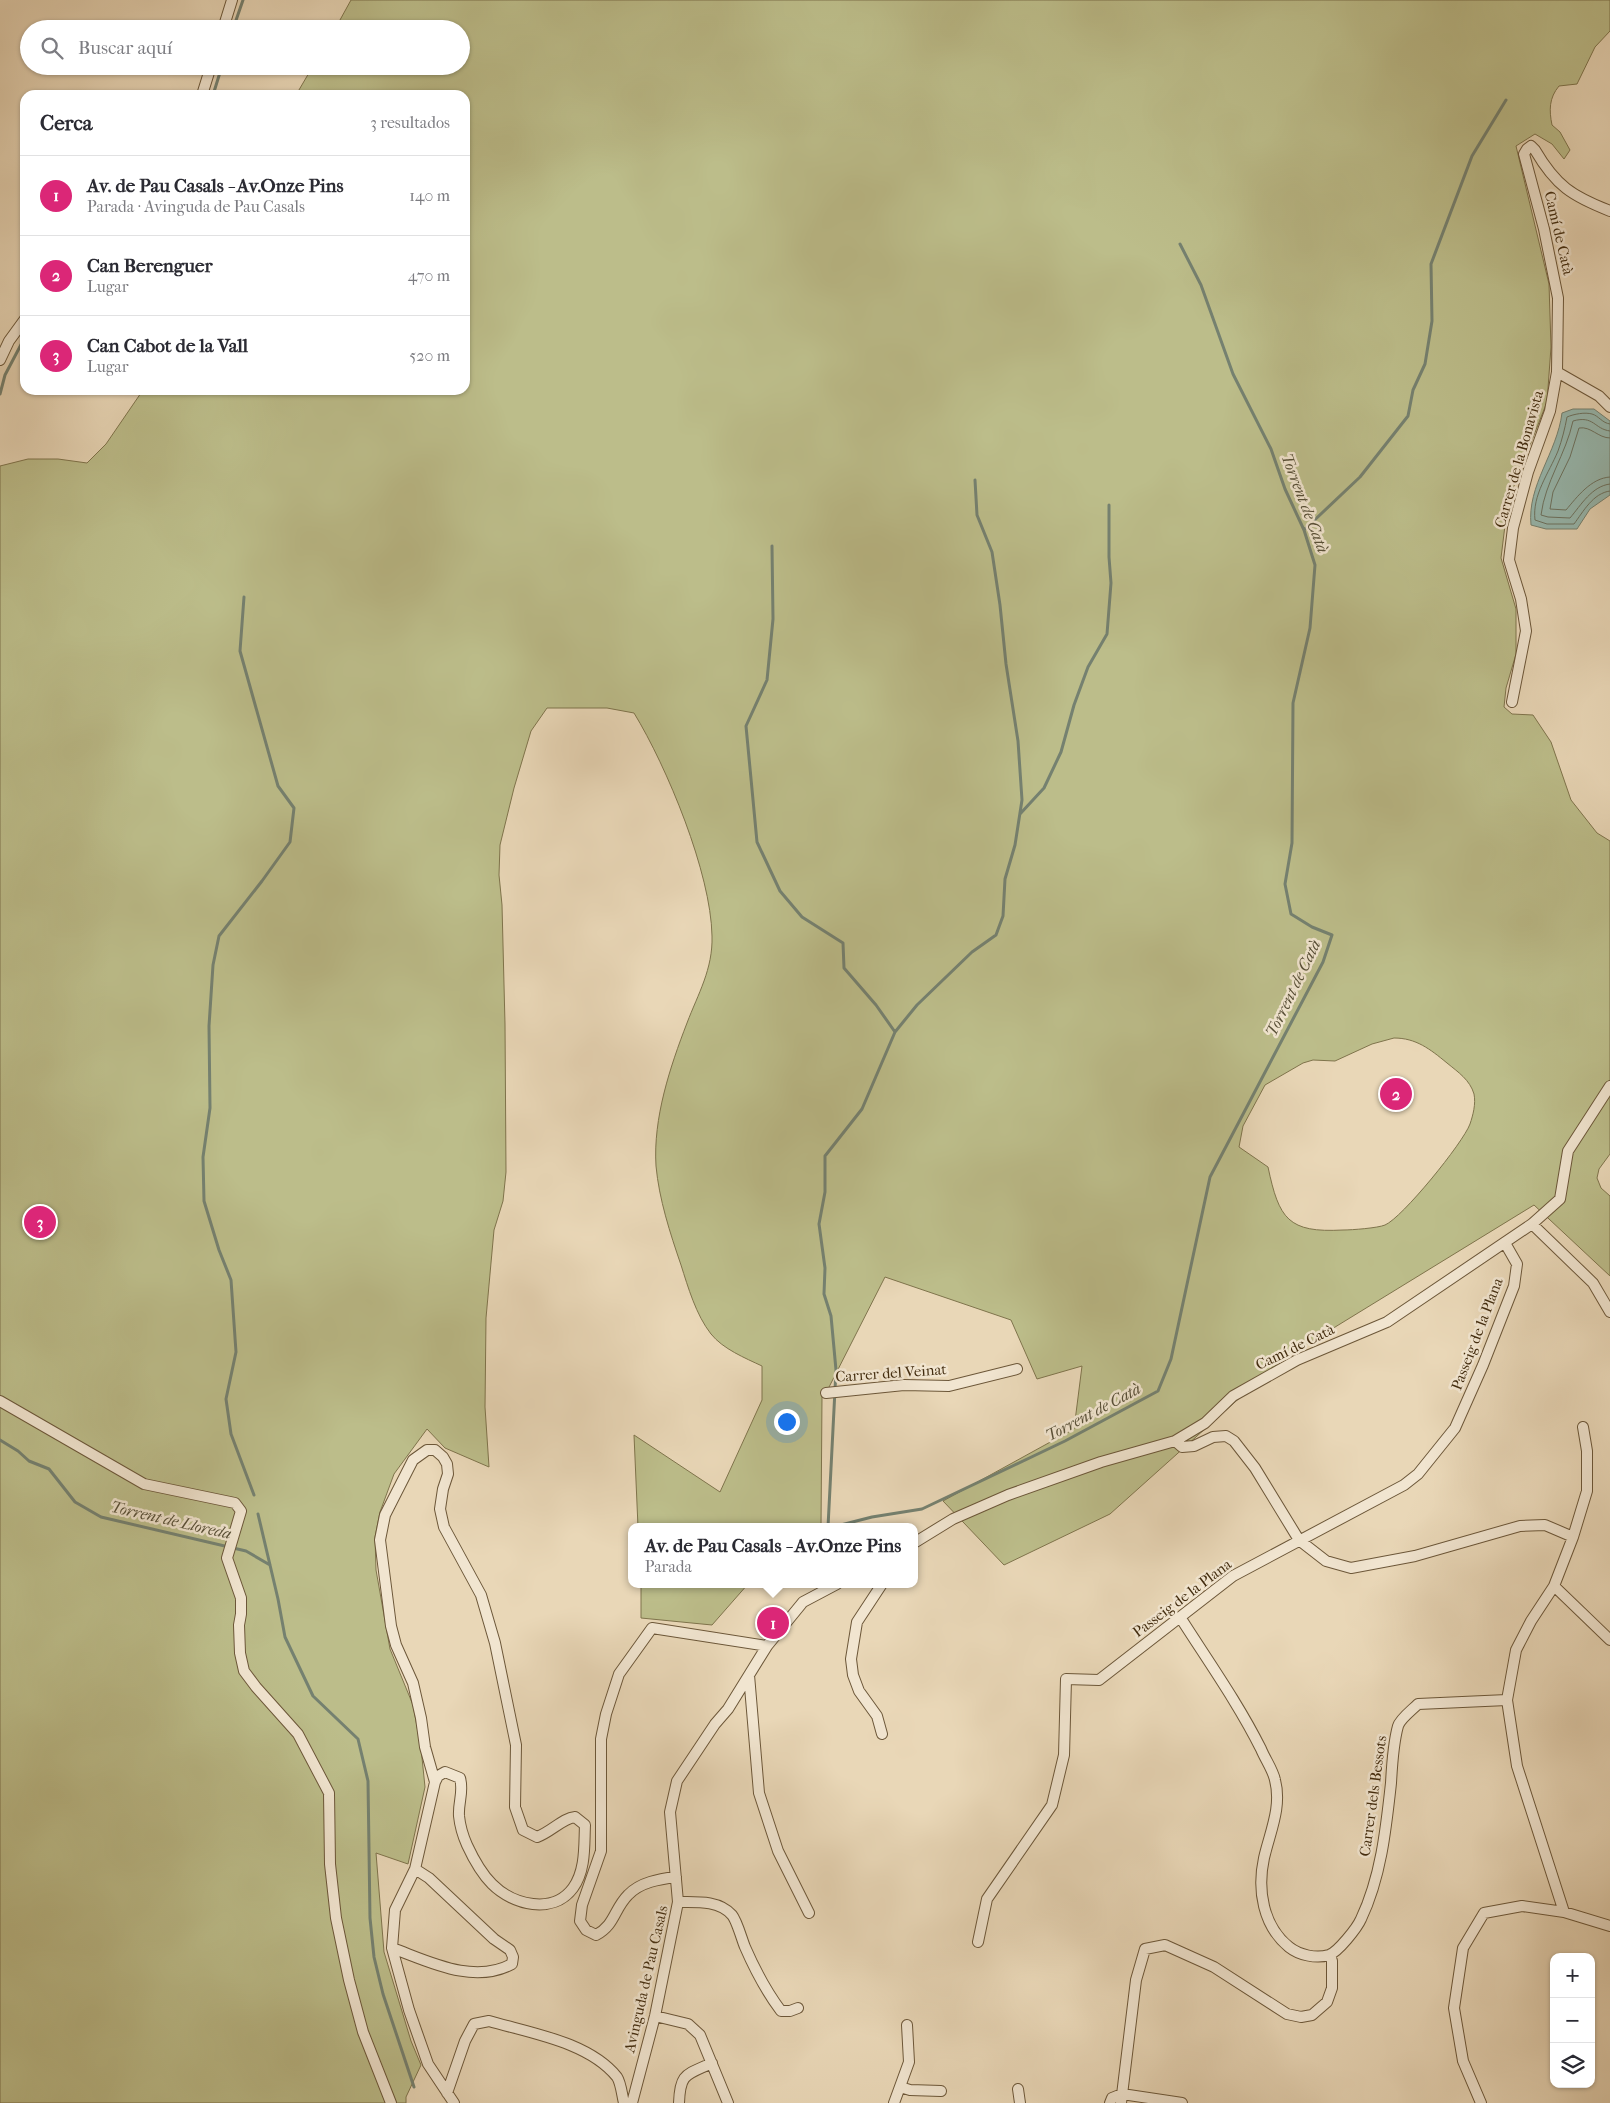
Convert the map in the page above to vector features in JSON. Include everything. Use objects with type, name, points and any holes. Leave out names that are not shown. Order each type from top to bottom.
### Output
[{"type":"street","points":[[226,20],[232,0]]},
{"type":"street","points":[[204,90],[208,75]]},
{"type":"street","name":"Camí de Catà","points":[[1557,372],[1558,298],[1544,230],[1524,154],[1526,149],[1531,146],[1555,179],[1571,194],[1610,211]]},
{"type":"street","points":[[0,360],[9,341],[20,325]]},
{"type":"street","points":[[1557,372],[1599,396],[1610,407]]},
{"type":"street","name":"Carrer de la Bonavista","points":[[1512,702],[1526,631],[1521,598],[1509,560],[1513,528],[1528,472],[1550,411],[1557,372]]},
{"type":"street","name":"Camí de Catà","points":[[918,1541],[953,1519],[1008,1495],[1101,1462],[1175,1441],[1205,1423],[1234,1396],[1297,1360],[1387,1322],[1532,1224],[1560,1199],[1568,1151],[1610,1086]]},
{"type":"street","points":[[1532,1224],[1593,1283],[1610,1312]]},
{"type":"street","name":"Passeig de la Plana","points":[[978,1942],[987,1899],[1052,1805],[1064,1755],[1066,1679],[1099,1680],[1233,1576],[1404,1485],[1418,1474],[1454,1428],[1483,1365],[1514,1286],[1517,1264],[1505,1243]]},
{"type":"street","name":"Carrer del Veinat","points":[[826,1393],[904,1385],[949,1386],[1017,1368]]},
{"type":"street","points":[[0,1401],[144,1484],[235,1503],[241,1511],[228,1558],[241,1598],[239,1625],[240,1653],[244,1670],[256,1687],[298,1734],[329,1793],[330,1864],[336,1918],[349,1980],[364,2032],[391,2103]]},
{"type":"street","points":[[1564,1912],[1517,1766],[1507,1700],[1516,1650],[1531,1621],[1554,1586],[1573,1537],[1587,1491],[1587,1451],[1583,1427]]},
{"type":"street","points":[[1175,1441],[1182,1446],[1194,1446],[1213,1437],[1226,1436],[1234,1441],[1255,1468],[1299,1540],[1326,1561],[1351,1568],[1415,1556],[1520,1526],[1545,1525],[1573,1537]]},
{"type":"street","points":[[435,1782],[425,1747],[413,1683],[396,1645],[391,1626],[381,1546],[381,1528],[385,1515],[414,1460],[427,1450],[435,1450],[443,1457],[447,1464],[448,1474],[443,1488],[440,1510],[444,1527],[481,1595],[494,1643],[516,1745],[515,1807],[523,1830],[537,1837],[553,1830],[568,1818],[575,1817],[585,1825],[585,1849],[574,1886],[556,1902],[544,1905],[530,1904],[517,1900],[493,1885],[468,1847],[461,1830],[459,1815],[463,1788],[460,1778],[444,1772],[438,1776],[435,1782],[415,1869],[395,1910],[392,1948],[409,2010],[428,2064],[454,2103]]},
{"type":"street","points":[[1554,1586],[1610,1640]]},
{"type":"street","name":"Avinguda de Pau Casals","points":[[632,2103],[655,2016],[678,1902],[670,1812],[676,1781],[715,1724],[728,1709],[767,1646],[803,1602],[829,1588]]},
{"type":"street","points":[[879,1588],[857,1622],[851,1659],[853,1675],[859,1691],[877,1716],[882,1734]]},
{"type":"street","points":[[1122,2099],[1136,1980],[1145,1949],[1165,1945],[1214,1967],[1286,2014],[1301,2017],[1312,2015],[1327,2002],[1332,1988],[1332,1960],[1330,1955],[1313,1956],[1293,1950],[1278,1939],[1268,1920],[1261,1893],[1264,1859],[1272,1833],[1278,1801],[1275,1779],[1247,1720],[1180,1617]]},
{"type":"street","points":[[676,1877],[651,1882],[628,1894],[606,1930],[596,1935],[586,1930],[580,1921],[582,1905],[601,1851],[601,1739],[606,1714],[619,1674],[652,1628],[767,1646]]},
{"type":"street","points":[[749,1674],[759,1793],[778,1851],[809,1913]]},
{"type":"street","name":"Carrer dels Bessots","points":[[1330,1955],[1354,1930],[1368,1906],[1385,1840],[1398,1724],[1418,1704],[1507,1700]]},
{"type":"street","points":[[392,1948],[420,1957],[444,1969],[466,1972],[494,1970],[512,1964],[513,1956],[510,1950],[494,1939],[430,1878],[415,1869]]},
{"type":"street","points":[[678,1902],[707,1902],[718,1906],[733,1916],[756,1971],[774,2002],[781,2011],[790,2011],[798,2008]]},
{"type":"street","points":[[1481,2103],[1463,2061],[1454,2008],[1463,1948],[1484,1913],[1522,1906],[1564,1912],[1610,1926]]},
{"type":"street","points":[[655,2016],[688,2024],[700,2034],[728,2103]]},
{"type":"street","points":[[447,2093],[465,2041],[474,2024],[489,2021],[581,2049],[605,2066],[618,2079],[624,2103]]},
{"type":"street","points":[[894,2103],[909,2062],[907,2025]]},
{"type":"street","points":[[679,2103],[680,2085],[686,2075],[712,2063]]},
{"type":"street","points":[[900,2087],[910,2090],[941,2091]]},
{"type":"street","points":[[1018,2089],[1020,2103]]},
{"type":"street","points":[[1110,2103],[1112,2098],[1182,2103]]},
{"type":"green space","points":[[351,0],[1610,0],[1610,31],[1595,47],[1577,84],[1559,86],[1552,100],[1550,114],[1552,125],[1560,132],[1570,150],[1564,159],[1552,144],[1535,134],[1516,146],[1549,284],[1551,347],[1547,402],[1508,501],[1501,558],[1516,609],[1516,654],[1506,688],[1504,707],[1512,714],[1533,715],[1551,742],[1571,800],[1597,833],[1610,841],[1610,1154],[1599,1169],[1597,1178],[1601,1188],[1610,1196],[1610,1276],[1534,1205],[1283,1359],[1110,1514],[1004,1565],[943,1501],[1074,1429],[1082,1366],[1037,1379],[1011,1320],[885,1277],[826,1393],[822,1396],[821,1523],[638,1523],[634,1435],[720,1492],[762,1400],[762,1366],[735,1353],[722,1344],[711,1334],[701,1318],[673,1241],[657,1178],[657,1130],[664,1093],[681,1040],[704,981],[712,948],[710,911],[696,852],[673,791],[634,713],[607,708],[547,708],[531,731],[500,845],[499,875],[502,905],[505,1024],[506,1172],[503,1201],[494,1230],[486,1318],[485,1407],[489,1467],[445,1448],[427,1429],[394,1474],[380,1512],[375,1537],[376,1570],[390,1649],[413,1705],[421,1748],[425,1787],[408,1864],[376,1853],[384,1952],[411,2041],[421,2065],[406,2097],[406,2103],[0,2103],[0,466],[28,459],[58,459],[87,463],[106,444],[140,395],[470,395],[470,90],[299,90],[308,75],[470,75],[470,20],[340,20]],"holes":[[[1394,1038],[1409,1040],[1429,1049],[1467,1080],[1470,1085],[1475,1098],[1470,1124],[1465,1134],[1418,1195],[1385,1225],[1358,1229],[1324,1230],[1310,1229],[1298,1225],[1282,1211],[1272,1185],[1268,1167],[1239,1147],[1243,1126],[1265,1085],[1303,1063],[1313,1060],[1335,1061],[1372,1044]]]},
{"type":"green space","points":[[641,1588],[744,1588],[712,1625],[641,1618]]},
{"type":"water","points":[[1573,409],[1594,409],[1610,421],[1610,495],[1590,509],[1577,529],[1546,529],[1531,525],[1533,496],[1559,428],[1562,413]]},
{"type":"waterway","points":[[236,20],[243,0]]},
{"type":"waterway","points":[[215,90],[219,75]]},
{"type":"waterway","points":[[1304,530],[1360,477],[1408,416],[1413,390],[1425,364],[1432,321],[1431,264],[1472,156],[1506,100]]},
{"type":"waterway","name":"Torrent de Catà","points":[[849,1523],[872,1517],[922,1509],[1065,1441],[1158,1391],[1171,1359],[1210,1177],[1323,962],[1332,935],[1312,927],[1291,914],[1285,884],[1292,843],[1293,703],[1310,628],[1315,565],[1304,530],[1285,489],[1271,449],[1233,374],[1201,285],[1180,244]]},
{"type":"waterway","points":[[0,394],[5,375],[20,346]]},
{"type":"waterway","points":[[828,1523],[836,1370],[831,1316],[824,1294],[825,1268],[819,1224],[825,1192],[825,1156],[862,1109],[895,1032],[917,1005],[972,952],[996,935],[1003,916],[1005,879],[1015,845],[1022,800],[1018,741],[1006,664],[1000,605],[992,552],[977,515],[975,480]]},
{"type":"waterway","points":[[1020,814],[1044,788],[1061,752],[1074,705],[1088,667],[1107,634],[1111,583],[1109,505]]},
{"type":"waterway","points":[[772,546],[773,619],[767,680],[746,726],[757,842],[780,891],[802,917],[843,943],[844,968],[876,1005],[895,1032]]},
{"type":"waterway","points":[[244,597],[240,651],[278,786],[294,808],[290,842],[219,936],[213,965],[209,1026],[210,1108],[203,1157],[204,1201],[219,1250],[231,1280],[236,1352],[226,1399],[231,1434],[254,1495]]},
{"type":"waterway","name":"Torrent de Lloreda","points":[[0,1440],[18,1451],[29,1461],[49,1469],[75,1502],[101,1517],[246,1551],[270,1565]]},
{"type":"waterway","points":[[258,1514],[285,1637],[313,1696],[358,1739],[368,1781],[370,1918],[374,1957],[383,1994],[414,2087]]},
{"type":"place","name":"Can Berenguer","points":[[1396,1094]]},
{"type":"place","name":"Can Cabot de la Vall","points":[[40,1222]]},
{"type":"place","name":"Av. de Pau Casals - Av.Onze Pins","points":[[773,1623]]}]
